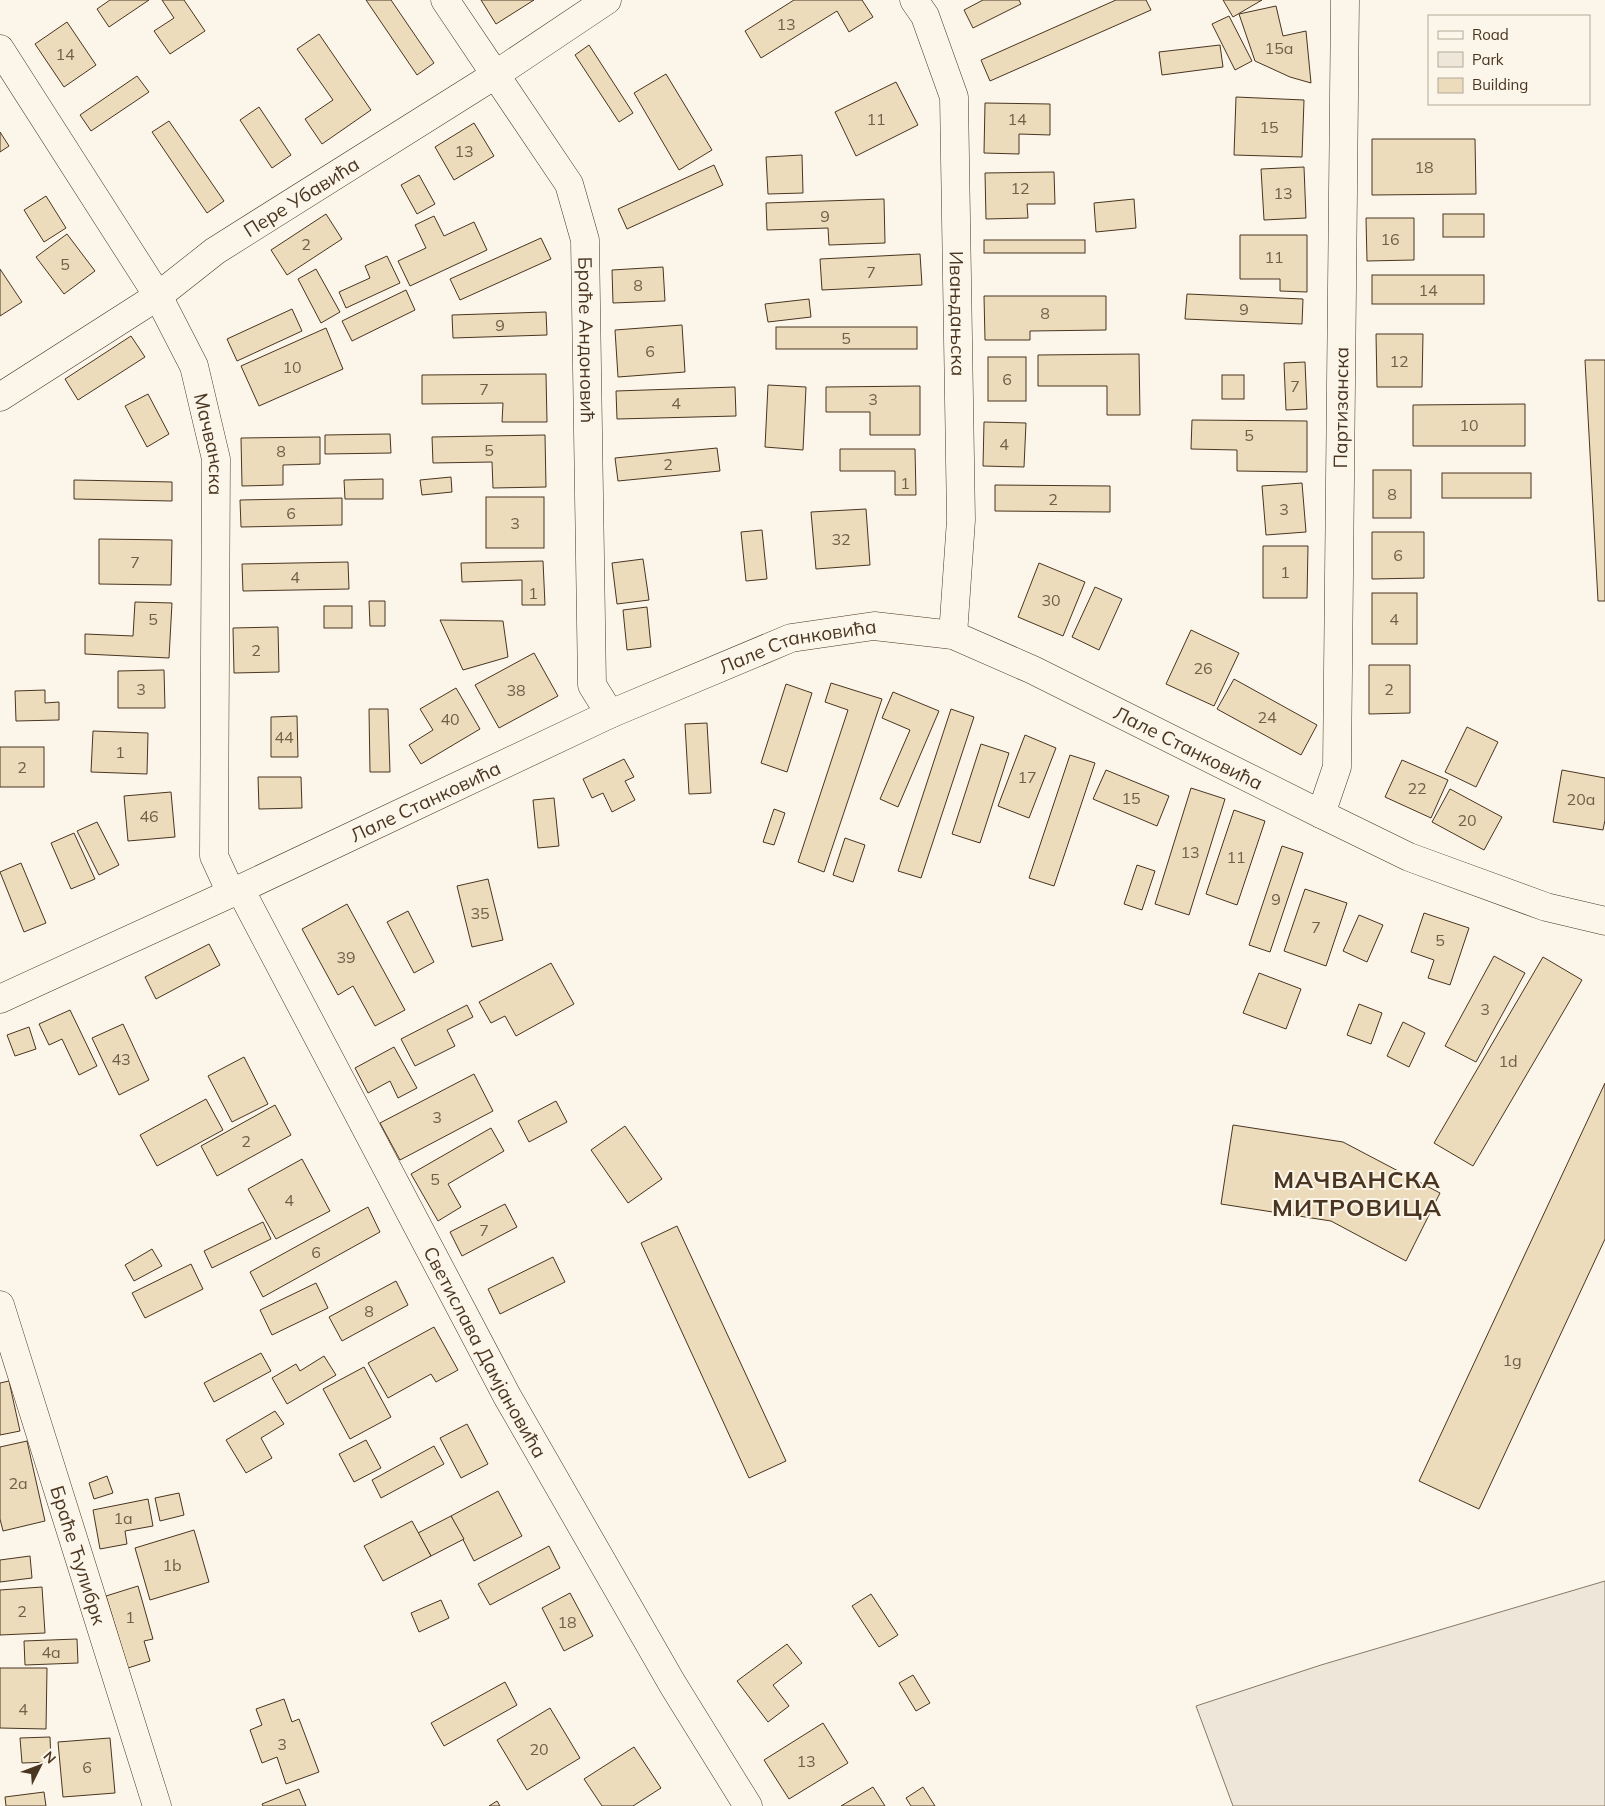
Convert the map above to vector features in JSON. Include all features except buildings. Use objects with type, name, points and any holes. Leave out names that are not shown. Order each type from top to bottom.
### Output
[{"type":"street","name":"Браће Андоновић","points":[[446,0],[569,184],[585,240],[592,685],[610,714]]},
{"type":"street","name":"Пере Убавића","points":[[0,397],[158,296],[215,251],[495,75],[607,0]]},
{"type":"street","name":"Ивањдањска","points":[[914,0],[925,16],[954,97],[961,520],[953,635]]},
{"type":"street","name":"Партизанска","points":[[1320,814],[1337,767],[1345,0]]},
{"type":"street","name":"Мачванска","points":[[0,49],[158,296],[194,366],[216,460],[214,856],[235,891]]},
{"type":"street","name":"Лале Станковића","points":[[0,999],[235,891],[610,714],[791,638],[874,626],[953,635],[1033,670],[1409,857],[1546,907],[1605,921]]},
{"type":"street","name":"Светислава Дамјановића","points":[[235,891],[507,1396],[674,1685],[748,1806]]},
{"type":"street","name":"Браће Ћулибрк","points":[[0,1305],[157,1806]]},
{"type":"green space","points":[[1605,1581],[1605,1806],[1233,1806],[1196,1706],[1321,1665]]},
{"type":"district","name":"МАЧВАНСКА МИТРОВИЦА","points":[[1357,1194]]}]
